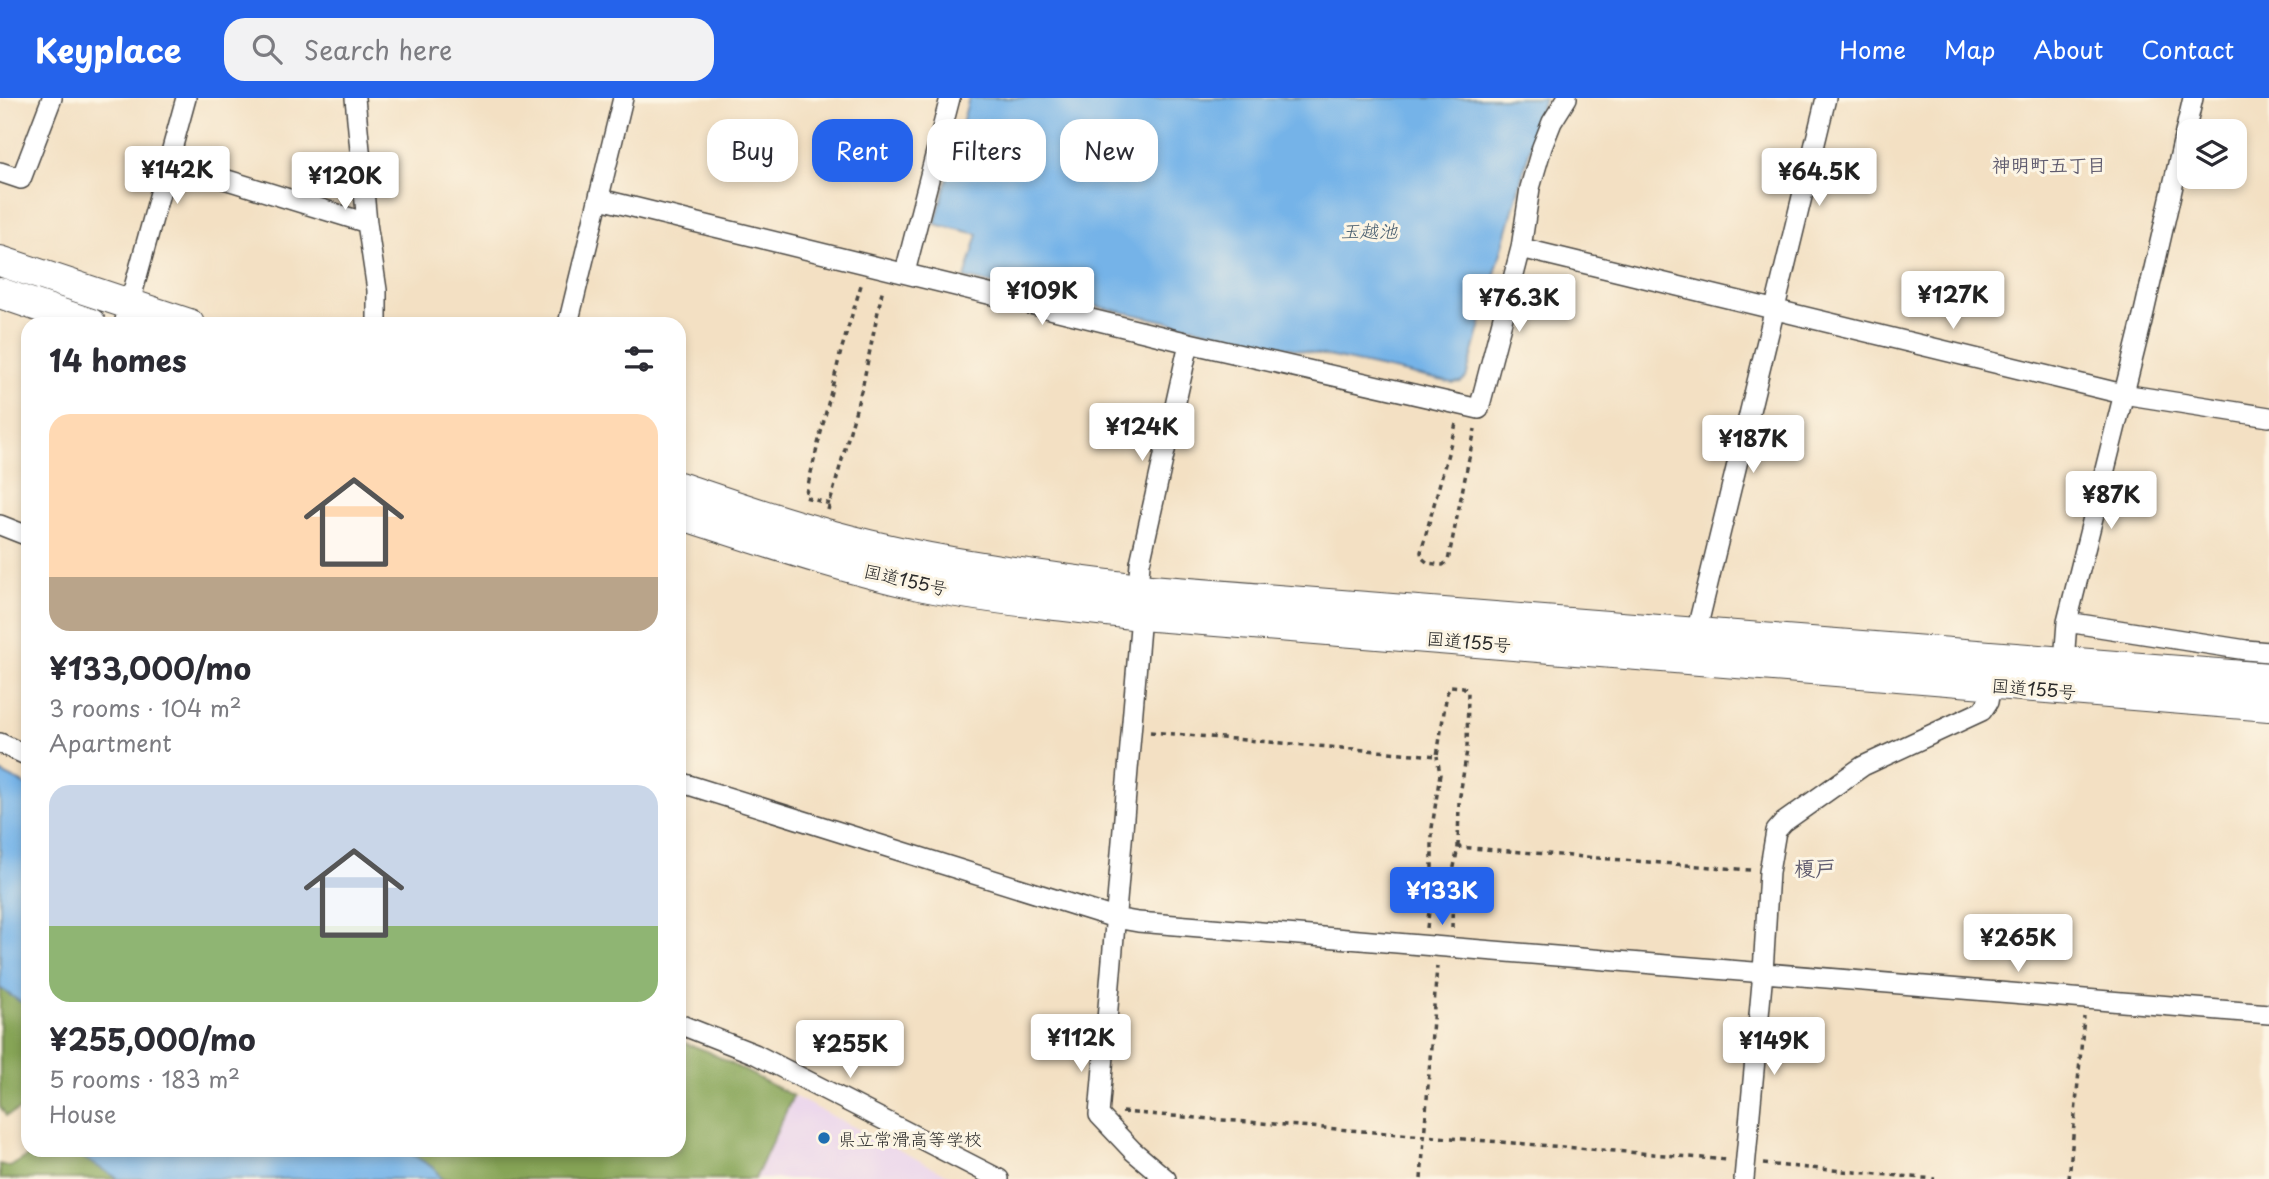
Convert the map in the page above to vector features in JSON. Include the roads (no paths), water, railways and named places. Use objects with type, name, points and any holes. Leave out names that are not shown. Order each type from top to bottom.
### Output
[{"type":"highway","points":[[0,261],[127,314],[146,317]]},
{"type":"highway","points":[[0,293],[70,317]]},
{"type":"highway","name":"国道155号","points":[[686,489],[822,533],[869,545],[1140,602],[1992,684],[2269,706]]},
{"type":"highway","name":"国道155号","points":[[686,516],[817,558],[919,584],[986,596],[1696,633],[2269,678]]},
{"type":"street","points":[[0,172],[21,179],[52,98]]},
{"type":"street","points":[[127,314],[186,98]]},
{"type":"street","points":[[355,98],[367,223],[377,289],[377,317]]},
{"type":"street","points":[[570,317],[623,98]]},
{"type":"street","points":[[896,270],[950,98]]},
{"type":"street","points":[[600,199],[1189,343],[1470,407],[1521,248],[1530,188],[1542,147],[1552,122],[1567,98]]},
{"type":"street","points":[[1696,633],[1826,98]]},
{"type":"street","points":[[2064,662],[2067,622],[2142,321],[2193,98]]},
{"type":"street","points":[[169,162],[367,223]]},
{"type":"street","points":[[1521,248],[2123,394],[2269,417]]},
{"type":"street","points":[[1166,1179],[1113,1132],[1099,1115],[1099,1109],[1140,602],[1140,563],[1189,343]]},
{"type":"street","points":[[0,525],[21,534]]},
{"type":"street","points":[[2067,622],[2269,652]]},
{"type":"street","points":[[1745,1170],[1769,872],[1776,831],[1784,822],[1863,766],[1982,711],[1988,702],[1992,684]]},
{"type":"street","points":[[0,743],[21,753]]},
{"type":"street","points":[[686,784],[1115,918],[1138,922],[2269,1014]]},
{"type":"street","points":[[686,1027],[755,1054],[999,1179]]},
{"type":"water","name":"玉越池","points":[[969,98],[1544,98],[1466,378],[1453,383],[965,278],[978,234],[935,224],[946,182],[1046,182],[1046,119],[963,119]]},
{"type":"water","points":[[0,772],[21,782],[21,1002],[0,988]]},
{"type":"water","points":[[82,1157],[416,1157],[435,1169],[441,1179],[119,1179]]},
{"type":"place","name":"県立常滑高等学校","points":[[824,1138]]},
{"type":"district","name":"神明町五丁目","points":[[2049,164]]},
{"type":"district","name":"榎戸","points":[[1815,867]]}]
